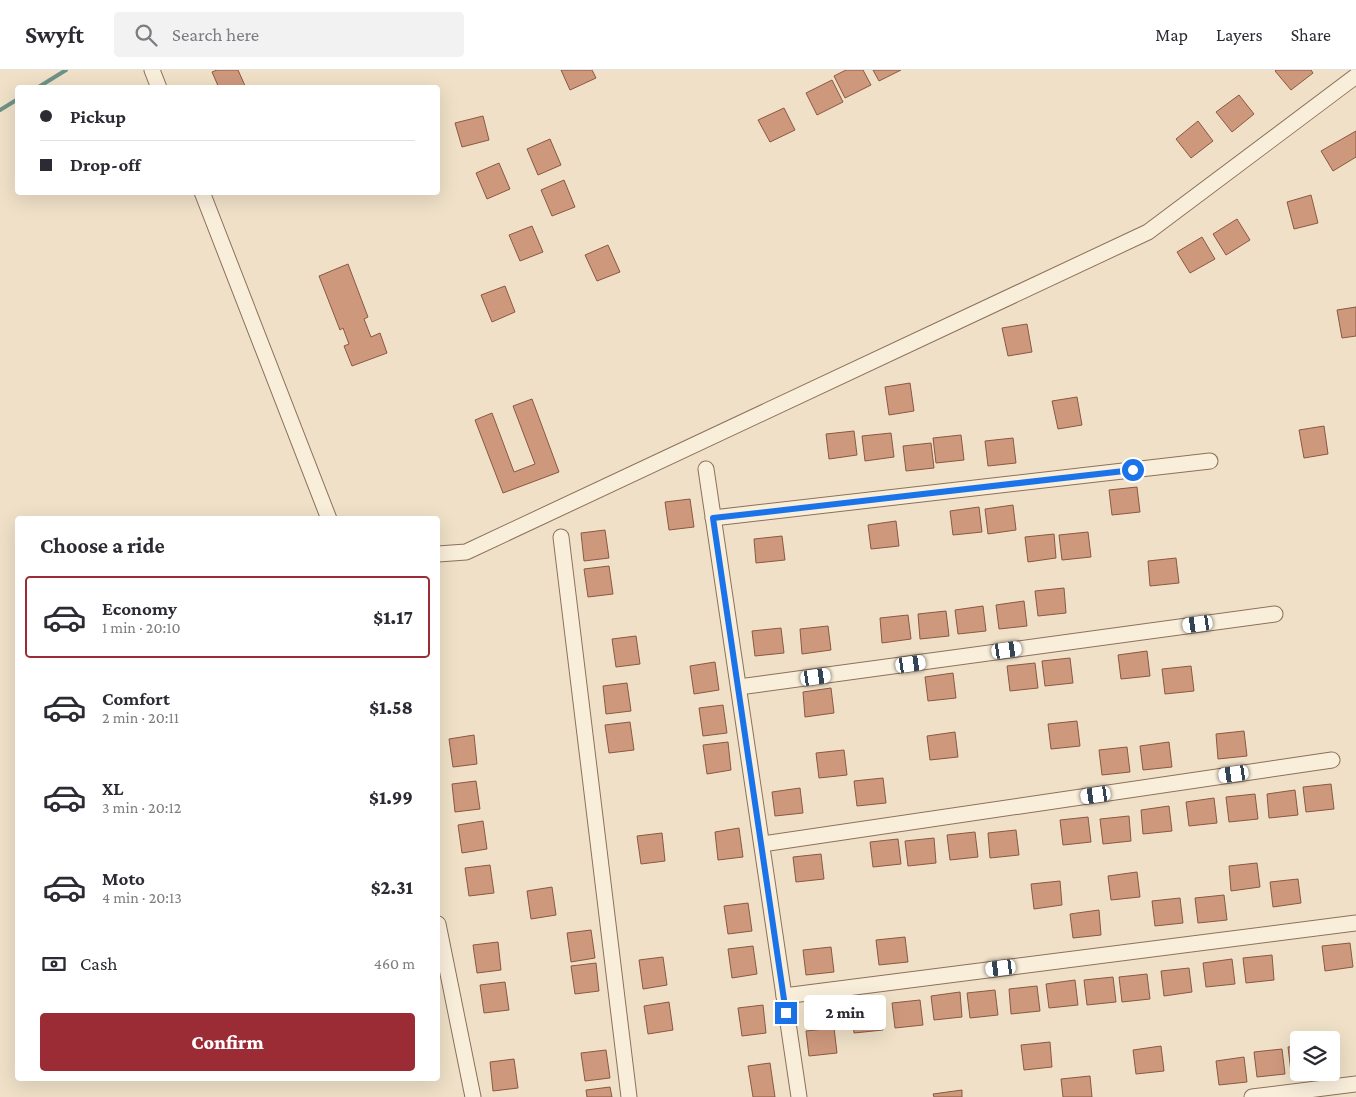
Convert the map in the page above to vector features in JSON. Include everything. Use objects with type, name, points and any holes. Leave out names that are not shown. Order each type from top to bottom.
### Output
[{"type":"street","points":[[152,70],[158,85]]},
{"type":"street","points":[[440,554],[466,552],[1148,232],[1356,76]]},
{"type":"street","points":[[203,195],[328,516]]},
{"type":"street","points":[[713,518],[1210,461]]},
{"type":"street","points":[[706,469],[799,1097]]},
{"type":"street","points":[[561,537],[629,1097]]},
{"type":"street","points":[[739,687],[1275,614]]},
{"type":"street","points":[[762,844],[1332,760]]},
{"type":"street","points":[[784,996],[1356,923]]},
{"type":"street","points":[[440,934],[473,1097]]},
{"type":"street","points":[[1252,1097],[1356,1084]]},
{"type":"building","points":[[217,70],[238,70],[245,85],[218,85],[212,72]]},
{"type":"building","points":[[561,70],[592,70],[596,78],[570,90]]},
{"type":"building","points":[[846,70],[863,70],[871,85],[845,98],[834,76]]},
{"type":"building","points":[[873,70],[901,70],[879,81]]},
{"type":"building","points":[[1276,70],[1311,70],[1313,73],[1291,90]]},
{"type":"building","points":[[832,80],[843,102],[817,115],[806,93]]},
{"type":"building","points":[[1239,95],[1254,114],[1232,132],[1216,112]]},
{"type":"building","points":[[784,108],[795,130],[770,142],[758,120]]},
{"type":"building","points":[[483,116],[489,140],[462,147],[455,123]]},
{"type":"building","points":[[1198,121],[1213,141],[1191,158],[1176,139]]},
{"type":"building","points":[[1356,131],[1356,157],[1333,171],[1321,151]]},
{"type":"building","points":[[550,139],[561,165],[538,175],[527,149]]},
{"type":"building","points":[[499,163],[510,189],[487,199],[476,173]]},
{"type":"building","points":[[564,180],[575,207],[552,216],[541,190]]},
{"type":"building","points":[[1311,195],[1318,223],[1294,229],[1287,202]]},
{"type":"building","points":[[1237,219],[1250,240],[1226,255],[1213,234]]},
{"type":"building","points":[[532,226],[543,252],[520,261],[509,235]]},
{"type":"building","points":[[1202,237],[1215,259],[1190,273],[1177,252]]},
{"type":"building","points":[[608,245],[620,272],[597,281],[585,255]]},
{"type":"building","points":[[348,264],[368,317],[364,319],[371,337],[380,333],[387,353],[352,366],[344,346],[349,344],[343,328],[340,330],[319,276]]},
{"type":"building","points":[[505,286],[515,312],[492,322],[481,295]]},
{"type":"building","points":[[1356,307],[1356,336],[1342,338],[1337,310]]},
{"type":"building","points":[[1027,324],[1032,352],[1008,356],[1002,328]]},
{"type":"building","points":[[910,383],[914,411],[889,415],[885,387]]},
{"type":"building","points":[[1077,397],[1082,425],[1058,429],[1052,401]]},
{"type":"building","points":[[532,399],[559,472],[503,493],[475,420],[492,413],[514,472],[535,464],[513,406]]},
{"type":"building","points":[[1324,426],[1328,454],[1304,458],[1299,430]]},
{"type":"building","points":[[854,431],[857,455],[829,459],[826,434]]},
{"type":"building","points":[[891,433],[894,457],[865,461],[862,436]]},
{"type":"building","points":[[961,435],[964,460],[936,463],[933,438]]},
{"type":"building","points":[[1013,438],[1016,463],[988,466],[985,441]]},
{"type":"building","points":[[931,443],[934,468],[906,471],[903,446]]},
{"type":"building","points":[[1137,487],[1140,512],[1112,515],[1109,490]]},
{"type":"building","points":[[690,499],[694,527],[669,530],[665,502]]},
{"type":"building","points":[[1013,505],[1016,530],[988,534],[985,509]]},
{"type":"building","points":[[979,507],[982,532],[953,535],[950,511]]},
{"type":"building","points":[[896,521],[899,546],[871,549],[868,525]]},
{"type":"building","points":[[605,530],[609,558],[584,561],[581,533]]},
{"type":"building","points":[[1088,532],[1091,557],[1062,560],[1059,535]]},
{"type":"building","points":[[1054,534],[1056,558],[1028,562],[1025,537]]},
{"type":"building","points":[[782,536],[785,560],[756,563],[754,539]]},
{"type":"building","points":[[1176,558],[1179,583],[1150,586],[1148,561]]},
{"type":"building","points":[[609,566],[613,594],[588,597],[584,569]]},
{"type":"building","points":[[1064,588],[1066,613],[1038,616],[1035,591]]},
{"type":"building","points":[[1024,601],[1027,626],[999,629],[996,605]]},
{"type":"building","points":[[983,606],[986,631],[958,634],[955,610]]},
{"type":"building","points":[[946,611],[949,636],[920,639],[918,614]]},
{"type":"building","points":[[908,615],[911,639],[882,643],[880,618]]},
{"type":"building","points":[[828,626],[831,650],[802,654],[800,629]]},
{"type":"building","points":[[781,628],[784,653],[755,656],[752,631]]},
{"type":"building","points":[[636,636],[640,664],[616,667],[612,639]]},
{"type":"building","points":[[1147,651],[1150,676],[1121,679],[1118,655]]},
{"type":"building","points":[[1070,658],[1073,683],[1045,686],[1042,661]]},
{"type":"building","points":[[715,662],[719,690],[694,694],[690,666]]},
{"type":"building","points":[[1035,663],[1038,688],[1010,691],[1007,666]]},
{"type":"building","points":[[1191,666],[1194,691],[1165,694],[1162,669]]},
{"type":"building","points":[[953,673],[956,698],[928,701],[925,677]]},
{"type":"building","points":[[627,683],[631,711],[606,714],[603,686]]},
{"type":"building","points":[[831,688],[834,713],[805,717],[803,692]]},
{"type":"building","points":[[723,705],[727,733],[703,736],[699,708]]},
{"type":"building","points":[[1077,721],[1080,746],[1051,749],[1048,724]]},
{"type":"building","points":[[630,722],[634,750],[609,753],[605,725]]},
{"type":"building","points":[[1244,731],[1247,756],[1218,759],[1216,734]]},
{"type":"building","points":[[955,732],[958,757],[930,760],[927,736]]},
{"type":"building","points":[[474,735],[477,764],[453,767],[449,739]]},
{"type":"building","points":[[728,742],[731,770],[707,774],[703,745]]},
{"type":"building","points":[[1169,742],[1172,767],[1143,770],[1140,746]]},
{"type":"building","points":[[1127,747],[1130,772],[1102,775],[1099,750]]},
{"type":"building","points":[[844,750],[847,775],[819,778],[816,753]]},
{"type":"building","points":[[883,778],[886,803],[857,806],[854,781]]},
{"type":"building","points":[[476,781],[480,809],[455,812],[452,784]]},
{"type":"building","points":[[1331,784],[1334,809],[1306,812],[1303,787]]},
{"type":"building","points":[[800,788],[803,813],[775,816],[772,792]]},
{"type":"building","points":[[1295,790],[1298,815],[1269,818],[1267,794]]},
{"type":"building","points":[[1255,794],[1258,819],[1229,822],[1226,797]]},
{"type":"building","points":[[1214,798],[1217,823],[1189,826],[1186,802]]},
{"type":"building","points":[[1169,806],[1172,831],[1143,834],[1141,810]]},
{"type":"building","points":[[1129,816],[1131,841],[1103,844],[1100,819]]},
{"type":"building","points":[[1088,817],[1091,842],[1063,845],[1060,820]]},
{"type":"building","points":[[483,821],[487,849],[462,853],[458,825]]},
{"type":"building","points":[[739,828],[743,857],[718,860],[715,832]]},
{"type":"building","points":[[1016,830],[1019,855],[990,858],[988,833]]},
{"type":"building","points":[[975,832],[978,857],[950,860],[947,835]]},
{"type":"building","points":[[662,833],[665,861],[641,864],[637,836]]},
{"type":"building","points":[[934,838],[936,863],[908,866],[905,841]]},
{"type":"building","points":[[898,839],[901,864],[873,867],[870,842]]},
{"type":"building","points":[[821,854],[824,879],[796,882],[793,857]]},
{"type":"building","points":[[1257,863],[1260,887],[1231,891],[1229,866]]},
{"type":"building","points":[[490,865],[494,893],[469,896],[465,868]]},
{"type":"building","points":[[1137,872],[1140,897],[1111,900],[1108,876]]},
{"type":"building","points":[[1298,879],[1301,903],[1273,907],[1270,882]]},
{"type":"building","points":[[1060,881],[1062,905],[1034,909],[1031,884]]},
{"type":"building","points":[[552,887],[556,915],[531,919],[527,891]]},
{"type":"building","points":[[1224,895],[1227,920],[1198,923],[1195,898]]},
{"type":"building","points":[[1180,898],[1183,923],[1155,926],[1152,901]]},
{"type":"building","points":[[748,903],[752,931],[728,934],[724,906]]},
{"type":"building","points":[[1099,910],[1101,935],[1073,938],[1070,914]]},
{"type":"building","points":[[591,930],[595,958],[571,962],[567,933]]},
{"type":"building","points":[[905,937],[908,962],[879,965],[876,940]]},
{"type":"building","points":[[498,942],[501,970],[477,973],[473,945]]},
{"type":"building","points":[[1350,943],[1353,967],[1325,971],[1322,946]]},
{"type":"building","points":[[753,946],[757,974],[732,978],[728,949]]},
{"type":"building","points":[[831,947],[834,972],[806,975],[803,950]]},
{"type":"building","points":[[1272,955],[1274,980],[1246,983],[1243,958]]},
{"type":"building","points":[[663,957],[667,985],[643,989],[639,960]]},
{"type":"building","points":[[1232,959],[1235,984],[1206,987],[1203,963]]},
{"type":"building","points":[[596,963],[599,991],[575,994],[571,966]]},
{"type":"building","points":[[1189,968],[1192,992],[1164,996],[1161,971]]},
{"type":"building","points":[[1147,974],[1150,999],[1122,1002],[1119,977]]},
{"type":"building","points":[[1113,977],[1116,1002],[1087,1005],[1084,980]]},
{"type":"building","points":[[1075,980],[1078,1005],[1049,1008],[1046,984]]},
{"type":"building","points":[[505,982],[509,1010],[484,1013],[480,985]]},
{"type":"building","points":[[1037,986],[1040,1011],[1011,1014],[1009,989]]},
{"type":"building","points":[[995,990],[998,1015],[970,1018],[967,993]]},
{"type":"building","points":[[960,992],[962,1017],[934,1020],[931,996]]},
{"type":"building","points":[[920,1000],[923,1025],[895,1028],[892,1003]]},
{"type":"building","points":[[669,1002],[673,1030],[648,1034],[644,1006]]},
{"type":"building","points":[[763,1005],[766,1033],[742,1036],[738,1008]]},
{"type":"building","points":[[880,1005],[883,1030],[854,1033],[852,1008]]},
{"type":"building","points":[[834,1028],[837,1053],[809,1056],[806,1031]]},
{"type":"building","points":[[1050,1042],[1052,1067],[1024,1070],[1021,1045]]},
{"type":"building","points":[[1161,1046],[1164,1071],[1136,1074],[1133,1050]]},
{"type":"building","points":[[1288,1047],[1290,1047],[1290,1064]]},
{"type":"building","points":[[1282,1049],[1285,1074],[1257,1077],[1254,1052]]},
{"type":"building","points":[[606,1050],[610,1078],[585,1081],[581,1053]]},
{"type":"building","points":[[1244,1057],[1247,1082],[1219,1085],[1216,1061]]},
{"type":"building","points":[[514,1059],[518,1088],[493,1091],[490,1062]]},
{"type":"building","points":[[770,1063],[775,1097],[753,1097],[748,1066]]},
{"type":"building","points":[[1090,1076],[1092,1097],[1063,1097],[1061,1079]]},
{"type":"building","points":[[610,1087],[612,1097],[587,1097],[586,1090]]},
{"type":"building","points":[[962,1090],[962,1097],[934,1097],[933,1094]]},
{"type":"waterway","points":[[42,85],[66,70]]},
{"type":"waterway","points":[[0,110],[15,101]]},
{"type":"route","points":[[786,1013],[713,518],[1133,470]]}]
